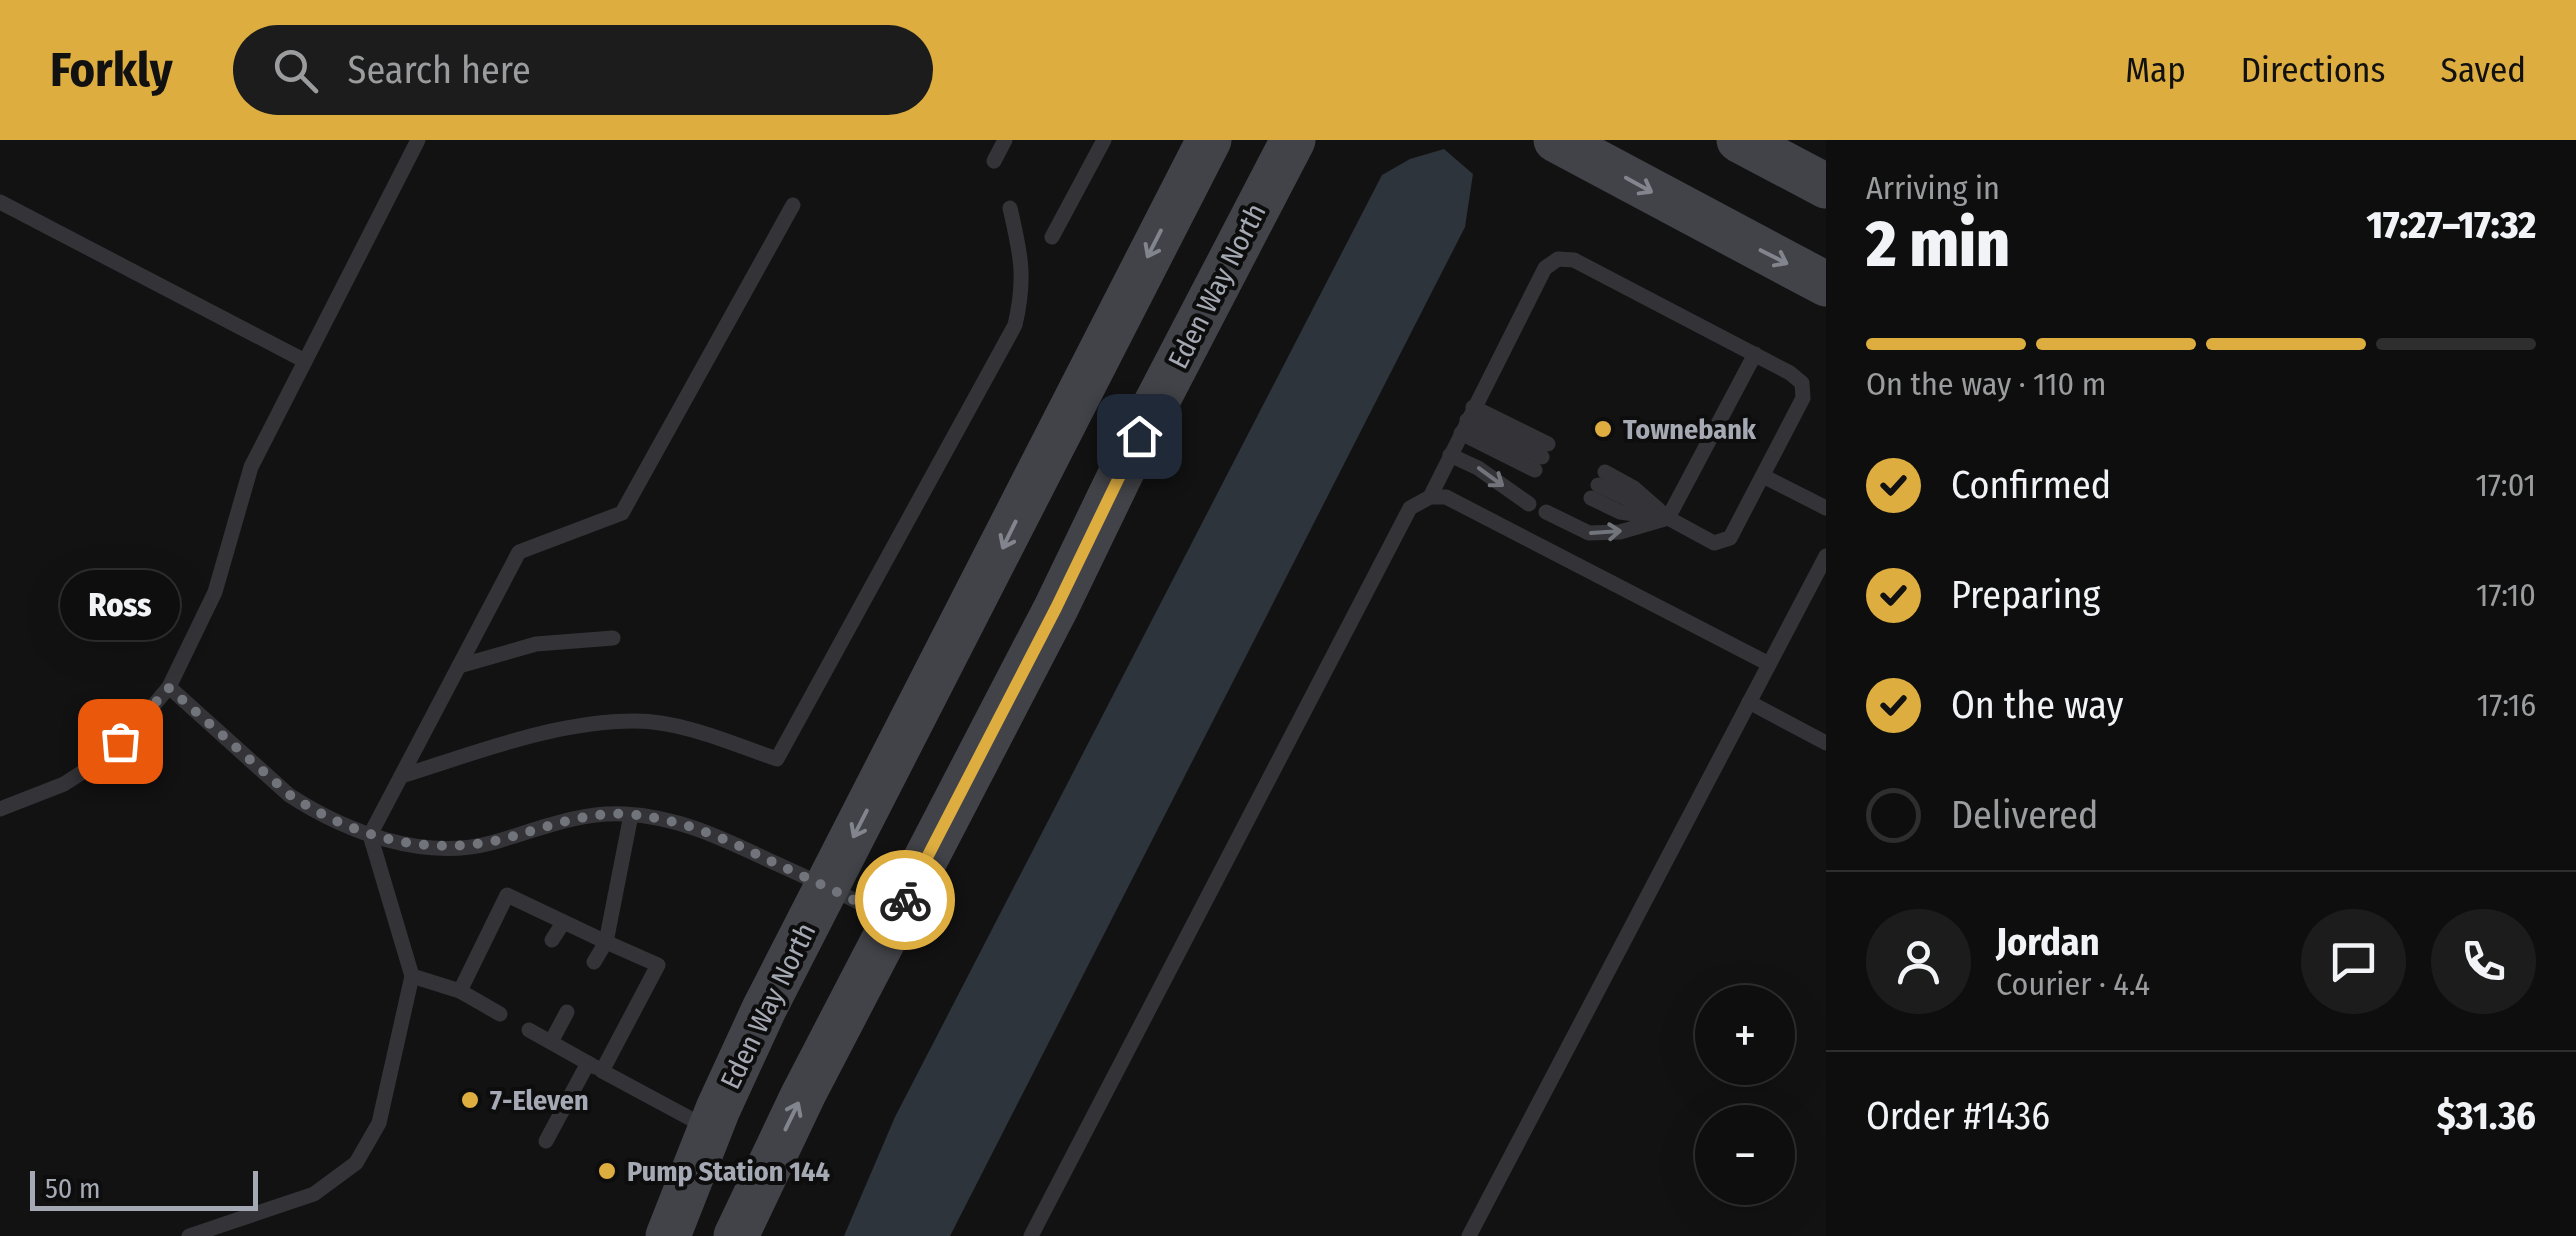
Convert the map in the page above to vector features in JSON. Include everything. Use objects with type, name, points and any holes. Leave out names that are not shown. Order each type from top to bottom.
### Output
[{"type":"street","name":"Eden Way North","points":[[736,1236],[803,1095],[1293,140]]},
{"type":"street","points":[[1556,140],[1826,284]]},
{"type":"street","points":[[1739,140],[1826,186]]},
{"type":"street","name":"Eden Way North","points":[[668,1236],[709,1129],[764,1009],[1204,146]]},
{"type":"lane","points":[[0,809],[64,784],[92,766],[137,725],[169,688],[215,592],[251,467],[418,140]]},
{"type":"lane","points":[[994,160],[1004,140]]},
{"type":"lane","points":[[1052,237],[1104,140]]},
{"type":"lane","points":[[0,202],[305,361]]},
{"type":"lane","points":[[189,1236],[314,1194],[356,1163],[379,1123],[412,976],[370,835],[519,552],[622,513],[792,205]]},
{"type":"lane","points":[[401,776],[522,739],[572,728],[637,721],[696,732],[778,759],[1015,325],[1024,288],[1021,252],[1010,208]]},
{"type":"lane","points":[[1430,497],[1545,268],[1558,259],[1574,260],[1755,354],[1802,383],[1803,398],[1730,538],[1714,543],[1668,518],[1634,488],[1598,485],[1620,512],[1668,518]]},
{"type":"lane","points":[[1546,512],[1588,534],[1620,532],[1668,518],[1755,354]]},
{"type":"lane","points":[[1467,420],[1542,457],[1467,420]]},
{"type":"lane","points":[[1450,455],[1478,468],[1529,504]]},
{"type":"lane","points":[[1763,476],[1826,508]]},
{"type":"lane","points":[[1031,1236],[1410,508],[1430,497],[1446,497],[1769,664]]},
{"type":"lane","points":[[1469,1236],[1826,556]]},
{"type":"lane","points":[[459,666],[536,644],[613,638]]},
{"type":"lane","points":[[169,688],[290,795],[310,809],[370,835],[426,846],[470,847],[589,817],[630,815],[695,826],[895,920]]},
{"type":"lane","points":[[1749,702],[1826,742]]},
{"type":"lane","points":[[594,962],[606,942],[630,815]]},
{"type":"lane","points":[[460,990],[507,895],[658,965],[546,1141]]},
{"type":"lane","points":[[552,940],[563,922]]},
{"type":"lane","points":[[412,976],[460,990],[500,1014]]},
{"type":"lane","points":[[551,1042],[567,1012]]},
{"type":"lane","points":[[529,1030],[709,1129]]},
{"type":"shaded area","points":[[1444,149],[1473,174],[1465,227],[950,1236],[844,1236],[895,1117],[1382,175],[1410,159]]},
{"type":"way so far","points":[[120,741],[169,688],[290,795],[310,809],[370,835],[426,846],[470,847],[589,817],[622,814],[660,818],[724,838],[895,920],[905,900]]},
{"type":"place","name":"Townebank","points":[[1603,429]]},
{"type":"place","name":"Ross","points":[[120,741]]},
{"type":"place","name":"7-Eleven","points":[[470,1100]]},
{"type":"place","name":"Pump Station 144","points":[[607,1171]]},
{"type":"route","points":[[905,900],[1056,608],[1139,436]]}]
